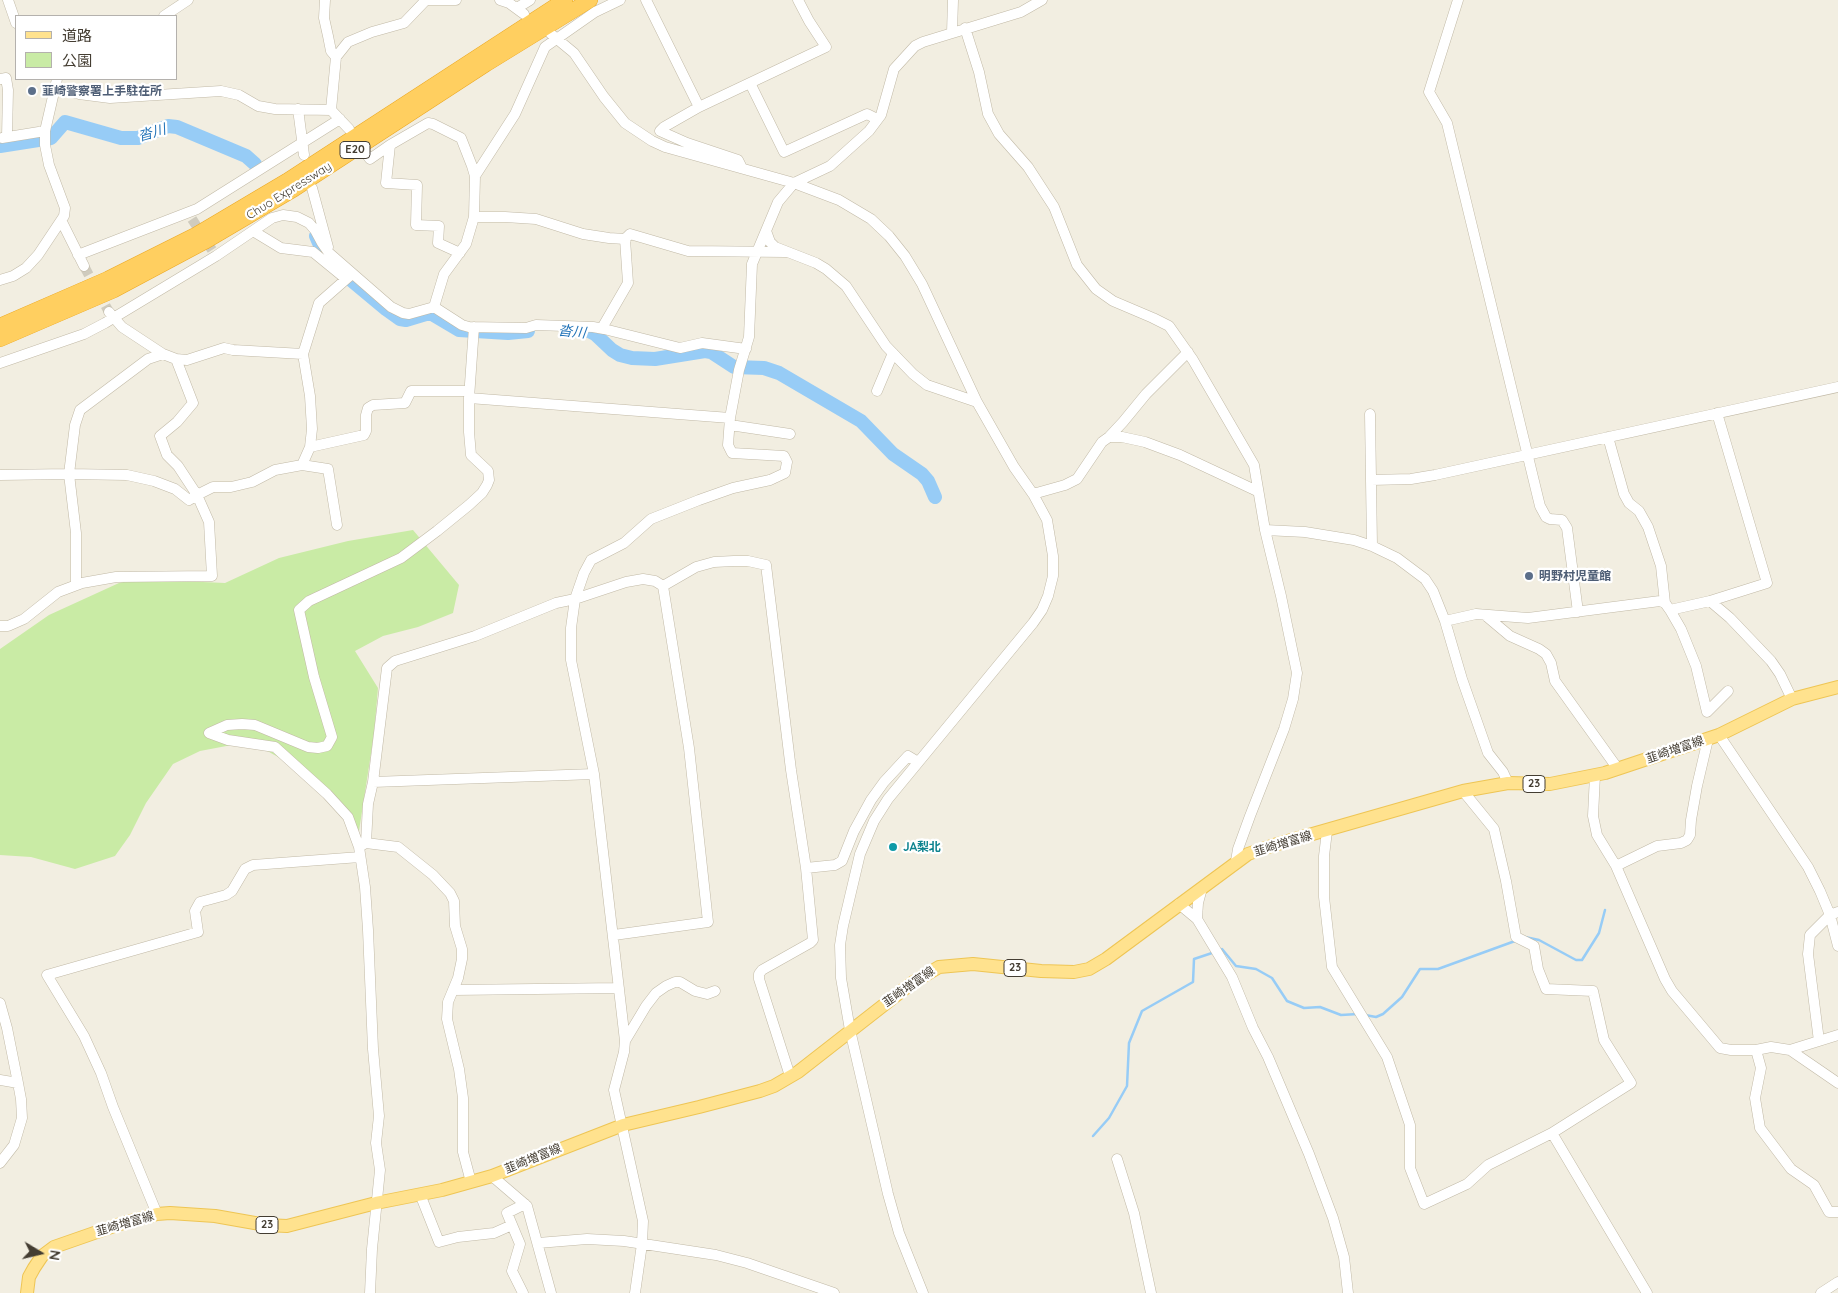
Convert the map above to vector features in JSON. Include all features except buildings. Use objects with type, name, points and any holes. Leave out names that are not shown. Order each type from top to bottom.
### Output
[{"type":"highway","name":"Chuo Expressway","points":[[0,326],[108,279],[196,235],[287,180],[565,0]]},
{"type":"highway","name":"Chuo Expressway","points":[[0,339],[114,290],[204,242],[294,189],[486,64],[590,0]]},
{"type":"main road","name":"韮崎増富線","points":[[27,1293],[28,1277],[42,1256],[54,1247],[120,1224],[157,1214],[170,1213],[215,1216],[266,1225],[287,1226],[376,1203],[442,1190],[492,1176],[623,1125],[740,1097],[774,1086],[798,1072],[912,983],[939,967],[974,964],[1041,971],[1074,972],[1088,969],[1106,959],[1236,861],[1248,854],[1463,792],[1508,783],[1550,784],[1618,769],[1714,737],[1792,700],[1838,688]]},
{"type":"street","points":[[8,0],[15,21]]},
{"type":"street","points":[[166,15],[188,0]]},
{"type":"street","points":[[325,0],[324,18],[331,51],[336,56]]},
{"type":"street","points":[[331,110],[336,56],[348,42],[372,32],[404,23],[427,0],[456,0]]},
{"type":"street","points":[[500,0],[521,11],[530,0]]},
{"type":"street","points":[[475,176],[515,114],[545,47],[555,36],[595,12],[620,0]]},
{"type":"street","points":[[646,0],[700,107]]},
{"type":"street","points":[[742,168],[738,160],[687,143],[660,131],[700,107],[826,47],[798,0]]},
{"type":"street","points":[[952,32],[954,0]]},
{"type":"street","points":[[635,1293],[642,1244],[643,1221],[626,1152],[623,1125],[614,1090],[625,1041],[594,774],[572,660],[571,628],[575,600],[584,573],[591,560],[624,543],[651,519],[733,488],[770,480],[785,473],[788,462],[784,456],[732,453],[728,445],[730,422],[740,367],[749,336],[752,264],[778,202],[794,184],[830,166],[868,131],[880,115],[894,69],[915,46],[952,32],[1021,12],[1042,0]]},
{"type":"street","points":[[1458,0],[1429,92],[1446,123],[1542,513],[1550,519],[1562,520],[1566,528],[1578,612]]},
{"type":"street","points":[[965,28],[979,72],[988,114],[999,134],[1028,167],[1054,207],[1077,266],[1096,289],[1113,301],[1169,326],[1188,352],[1254,465],[1265,530],[1297,673],[1293,699],[1284,729],[1247,823],[1236,861]]},
{"type":"street","points":[[555,36],[574,53],[616,114],[636,131],[665,147],[794,184],[848,204],[871,219],[889,236],[905,256],[922,284],[977,402],[1014,467],[1033,494],[1046,520],[1051,536],[1053,576],[1042,610],[1034,623],[888,799],[874,821],[860,854],[843,926],[840,962],[841,978],[850,1030],[888,1194],[899,1233],[923,1293]]},
{"type":"street","points":[[0,79],[6,78],[8,90],[3,138],[45,137]]},
{"type":"street","points":[[0,280],[13,276],[26,268],[38,255],[62,222],[64,216],[65,208],[49,165],[45,137],[56,83],[79,94],[110,98],[221,92],[239,95],[258,106],[274,109],[331,110],[349,129]]},
{"type":"street","points":[[750,83],[784,152],[867,114],[877,119]]},
{"type":"street","points":[[298,109],[304,155]]},
{"type":"street","points":[[78,255],[190,216],[196,209],[340,119]]},
{"type":"street","points":[[367,155],[370,159],[428,123],[461,138],[475,176],[474,217],[466,244],[444,274],[434,307]]},
{"type":"street","points":[[390,145],[386,183],[417,185],[416,225],[438,226],[438,243],[460,253]]},
{"type":"street","points":[[312,188],[332,255],[332,268]]},
{"type":"street","points":[[0,363],[84,334],[111,315],[272,218],[283,215],[297,217],[309,223],[316,230],[322,243],[349,276]]},
{"type":"street","points":[[474,217],[536,219],[583,234],[609,238],[624,239],[630,234],[688,252],[786,252]]},
{"type":"street","points":[[62,222],[84,266]]},
{"type":"street","points":[[253,231],[281,248],[313,252],[332,268],[349,276],[391,307],[403,313],[409,314],[434,307],[462,325],[474,327],[526,328],[562,326],[602,328],[680,348],[702,343],[746,349]]},
{"type":"street","points":[[766,231],[770,242],[775,247],[821,266],[846,286],[886,346],[927,385],[977,402]]},
{"type":"street","points":[[602,328],[628,283],[624,239]]},
{"type":"street","points":[[302,465],[310,447],[312,429],[310,396],[303,354],[318,303],[349,276]]},
{"type":"street","points":[[111,315],[122,327],[163,354],[176,359],[187,360],[224,348],[303,354]]},
{"type":"street","points":[[361,849],[348,817],[328,794],[275,747],[228,740],[209,733],[227,726],[255,725],[308,747],[318,748],[327,746],[332,737],[314,677],[299,610],[309,601],[401,558],[482,493],[489,480],[489,475],[488,471],[472,455],[469,432],[469,394],[474,327]]},
{"type":"street","points":[[1033,494],[1065,485],[1078,479],[1095,450],[1109,437],[1146,394],[1188,352]]},
{"type":"street","points":[[877,392],[893,353]]},
{"type":"street","points":[[76,585],[76,533],[69,474],[75,426],[80,410],[148,359],[163,354]]},
{"type":"street","points":[[0,626],[8,626],[24,619],[58,592],[76,585],[116,577],[212,576],[209,522],[197,495],[178,466],[168,455],[160,436],[177,422],[193,403],[176,359]]},
{"type":"street","points":[[1371,480],[1411,479],[1838,387]]},
{"type":"street","points":[[310,447],[364,435],[368,408],[373,405],[405,403],[412,391],[469,394],[730,422],[790,434]]},
{"type":"street","points":[[1445,621],[1476,614],[1528,618],[1660,601],[1668,606],[1710,601],[1767,583],[1717,413]]},
{"type":"street","points":[[1370,414],[1372,546]]},
{"type":"street","points":[[1109,437],[1122,437],[1145,442],[1180,455],[1257,491]]},
{"type":"street","points":[[1608,437],[1624,494],[1629,503],[1639,511],[1648,526],[1662,566],[1668,606],[1681,630],[1696,666],[1707,712],[1728,690]]},
{"type":"street","points":[[0,475],[127,475],[154,481],[175,489],[189,500],[213,487],[238,485],[260,478],[275,470],[302,465],[328,469],[337,525]]},
{"type":"street","points":[[1265,530],[1305,532],[1354,540],[1397,558],[1425,579],[1433,591],[1445,621],[1462,679],[1488,753],[1503,772],[1508,783]]},
{"type":"street","points":[[663,586],[696,567],[714,562],[748,561],[766,565],[791,770],[806,868],[813,940],[810,944],[762,970],[759,974],[790,1076]]},
{"type":"street","points":[[370,1293],[380,1170],[376,1144],[379,1116],[373,1049],[368,930],[361,849],[373,782],[387,668],[395,661],[475,636],[556,603],[575,600],[643,578],[655,580],[663,586],[689,748],[708,922],[614,935]]},
{"type":"street","points":[[1710,601],[1730,618],[1771,661],[1780,674],[1792,700]]},
{"type":"street","points":[[1485,615],[1510,636],[1546,654],[1551,664],[1555,681],[1618,769]]},
{"type":"street","points":[[1616,866],[1657,846],[1682,843],[1688,840],[1697,786],[1714,737]]},
{"type":"street","points":[[1714,737],[1808,867],[1834,914],[1838,946]]},
{"type":"street","points":[[806,868],[835,865],[842,861],[863,815],[884,782],[908,756],[918,762]]},
{"type":"street","points":[[373,782],[594,774]]},
{"type":"street","points":[[1595,775],[1593,816],[1597,835],[1616,866],[1672,991],[1720,1048],[1756,1050],[1772,1047],[1790,1050],[1838,1083]]},
{"type":"street","points":[[1327,831],[1324,856],[1324,897],[1332,967],[1387,1057],[1410,1125],[1410,1168],[1424,1204],[1468,1184],[1488,1165],[1552,1133],[1631,1084],[1604,1040],[1593,991],[1546,988],[1538,969],[1534,946],[1516,937],[1494,829],[1463,792]]},
{"type":"street","points":[[157,1214],[113,1107],[101,1072],[84,1036],[47,975],[198,932],[195,911],[200,902],[226,896],[232,891],[245,869],[253,865],[361,849],[398,847],[433,875],[450,893],[454,901],[455,926],[462,949],[461,965],[448,1002],[447,1019],[459,1069],[463,1098],[463,1152],[471,1182]]},
{"type":"street","points":[[1197,919],[1198,903],[1202,888]]},
{"type":"street","points":[[1179,904],[1197,919],[1232,977],[1309,1154],[1333,1218],[1344,1256],[1348,1293]]},
{"type":"street","points":[[1819,1041],[1808,954],[1810,935],[1834,914]]},
{"type":"street","points":[[625,1041],[646,1006],[656,993],[666,986],[675,982],[707,994],[714,991]]},
{"type":"street","points":[[453,990],[619,988]]},
{"type":"street","points":[[0,1003],[18,1083],[22,1118],[14,1145],[0,1163]]},
{"type":"street","points":[[1790,1050],[1838,1035]]},
{"type":"street","points":[[1756,1050],[1761,1068],[1755,1098],[1760,1128],[1791,1169],[1814,1185],[1829,1212],[1838,1212]]},
{"type":"street","points":[[0,1080],[18,1083]]},
{"type":"street","points":[[1552,1133],[1647,1293]]},
{"type":"street","points":[[1117,1159],[1134,1213],[1151,1293]]},
{"type":"street","points":[[492,1176],[525,1204],[538,1243],[551,1293]]},
{"type":"street","points":[[420,1194],[439,1242],[458,1237],[494,1233],[512,1224]]},
{"type":"street","points":[[523,1293],[512,1270],[520,1244],[507,1212],[525,1204]]},
{"type":"street","points":[[538,1243],[587,1238],[716,1255],[747,1263],[834,1293]]},
{"type":"street","points":[[1821,1293],[1838,1282]]},
{"type":"green space","points":[[413,530],[459,585],[453,613],[418,627],[383,636],[355,651],[378,688],[374,734],[359,831],[316,778],[260,747],[237,744],[200,751],[173,764],[146,803],[130,835],[115,856],[75,869],[31,857],[0,855],[0,649],[49,615],[119,583],[136,579],[225,583],[279,558],[348,541]]},
{"type":"waterway","name":"沓川","points":[[0,146],[51,138],[65,122],[121,138],[138,138],[168,126],[177,127],[246,156],[255,164]]},
{"type":"waterway","name":"沓川","points":[[316,236],[326,259],[400,319],[406,320],[432,314],[459,330],[508,333],[528,331]]},
{"type":"waterway","name":"沓川","points":[[572,330],[589,331],[595,334],[612,350],[620,355],[632,358],[655,359],[705,351],[711,352],[734,367],[764,368],[779,373],[861,421],[893,454],[922,474],[928,481],[935,497]]},
{"type":"waterway","points":[[1525,937],[1539,940],[1576,960],[1582,960],[1599,933],[1605,910]]},
{"type":"waterway","points":[[1365,1015],[1376,1017],[1383,1014],[1402,997],[1420,969],[1438,969],[1515,941]]},
{"type":"waterway","points":[[1220,950],[1222,949],[1236,966],[1256,969],[1272,978],[1287,1001],[1304,1008],[1320,1007],[1341,1015],[1358,1014]]},
{"type":"waterway","points":[[1093,1136],[1109,1118],[1127,1086],[1129,1043],[1142,1011],[1193,982],[1194,959],[1215,952]]},
{"type":"tunnel","points":[[192,219],[212,250]]},
{"type":"tunnel","points":[[84,266],[109,312]]},
{"type":"place","name":"韮崎警察署上手駐在所","points":[[32,91]]},
{"type":"place","name":"明野村児童館","points":[[1529,576]]},
{"type":"place","name":"JA梨北","points":[[893,847]]}]
